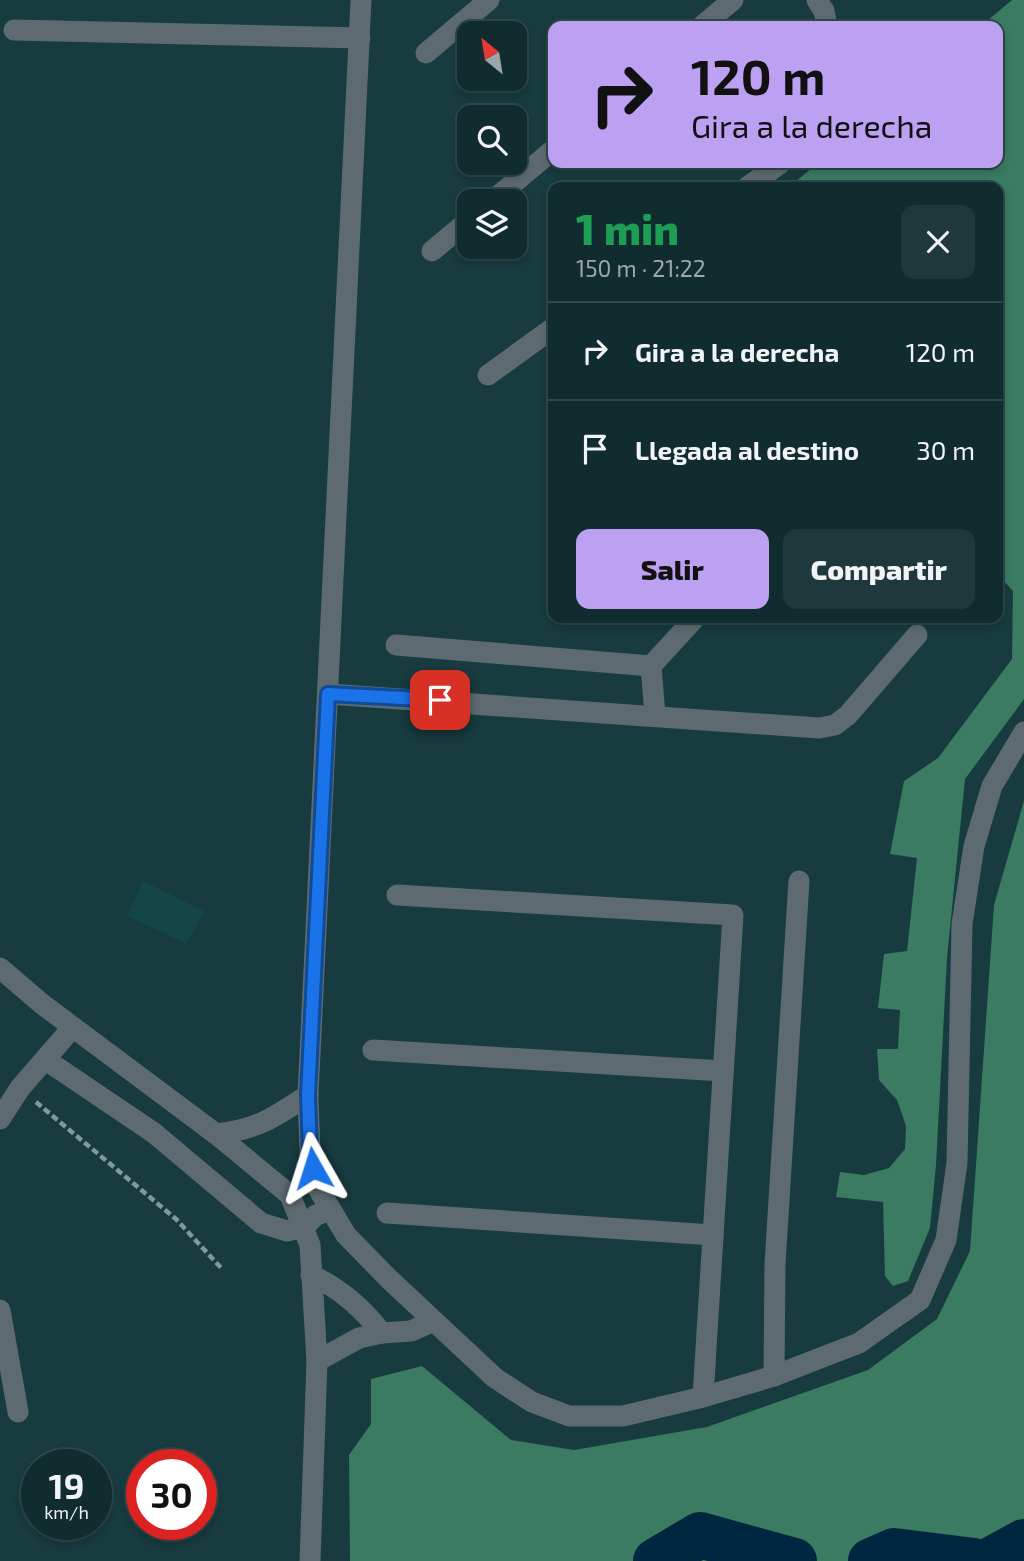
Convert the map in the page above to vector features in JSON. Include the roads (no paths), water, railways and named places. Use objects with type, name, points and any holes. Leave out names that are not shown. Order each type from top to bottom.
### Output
[{"type":"street","points":[[361,0],[308,1095],[310,1152],[316,1185],[346,1235],[495,1378],[532,1402],[569,1416],[623,1416],[703,1397],[774,1376],[859,1343],[920,1300],[946,1240],[957,1163],[962,924],[974,846],[992,786],[1024,732]]},
{"type":"street","points":[[426,53],[489,0]]},
{"type":"street","points":[[708,21],[733,0]]},
{"type":"street","points":[[817,0],[824,11],[826,21]]},
{"type":"street","points":[[14,30],[360,38]]},
{"type":"street","points":[[506,189],[548,154]]},
{"type":"street","points":[[754,182],[774,168]]},
{"type":"street","points":[[432,251],[457,230]]},
{"type":"street","points":[[488,375],[548,332]]},
{"type":"street","points":[[654,715],[651,666],[690,623]]},
{"type":"street","points":[[328,694],[819,728],[835,725],[848,715],[918,635]]},
{"type":"street","points":[[396,645],[651,666]]},
{"type":"street","points":[[774,1376],[775,1264],[799,881]]},
{"type":"street","points":[[397,895],[733,915],[703,1397]]},
{"type":"street","points":[[0,968],[42,1004],[216,1134],[290,1195],[310,1245],[317,1361],[310,1561]]},
{"type":"street","points":[[0,1119],[20,1088],[73,1027]]},
{"type":"street","points":[[373,1050],[723,1071]]},
{"type":"street","points":[[46,1060],[154,1133],[261,1223],[286,1231],[304,1227],[316,1214],[331,1210]]},
{"type":"street","points":[[216,1134],[243,1131],[269,1122],[308,1095]]},
{"type":"street","points":[[387,1213],[713,1235]]},
{"type":"street","points":[[312,1275],[334,1286],[366,1312],[382,1333]]},
{"type":"street","points":[[0,1310],[18,1412]]},
{"type":"street","points":[[317,1361],[359,1338],[411,1331],[434,1321]]},
{"type":"waterway","points":[[656,1561],[700,1535],[794,1561]]},
{"type":"waterway","points":[[989,1561],[1024,1542]]},
{"type":"waterway","points":[[871,1561],[894,1551],[974,1561]]}]
